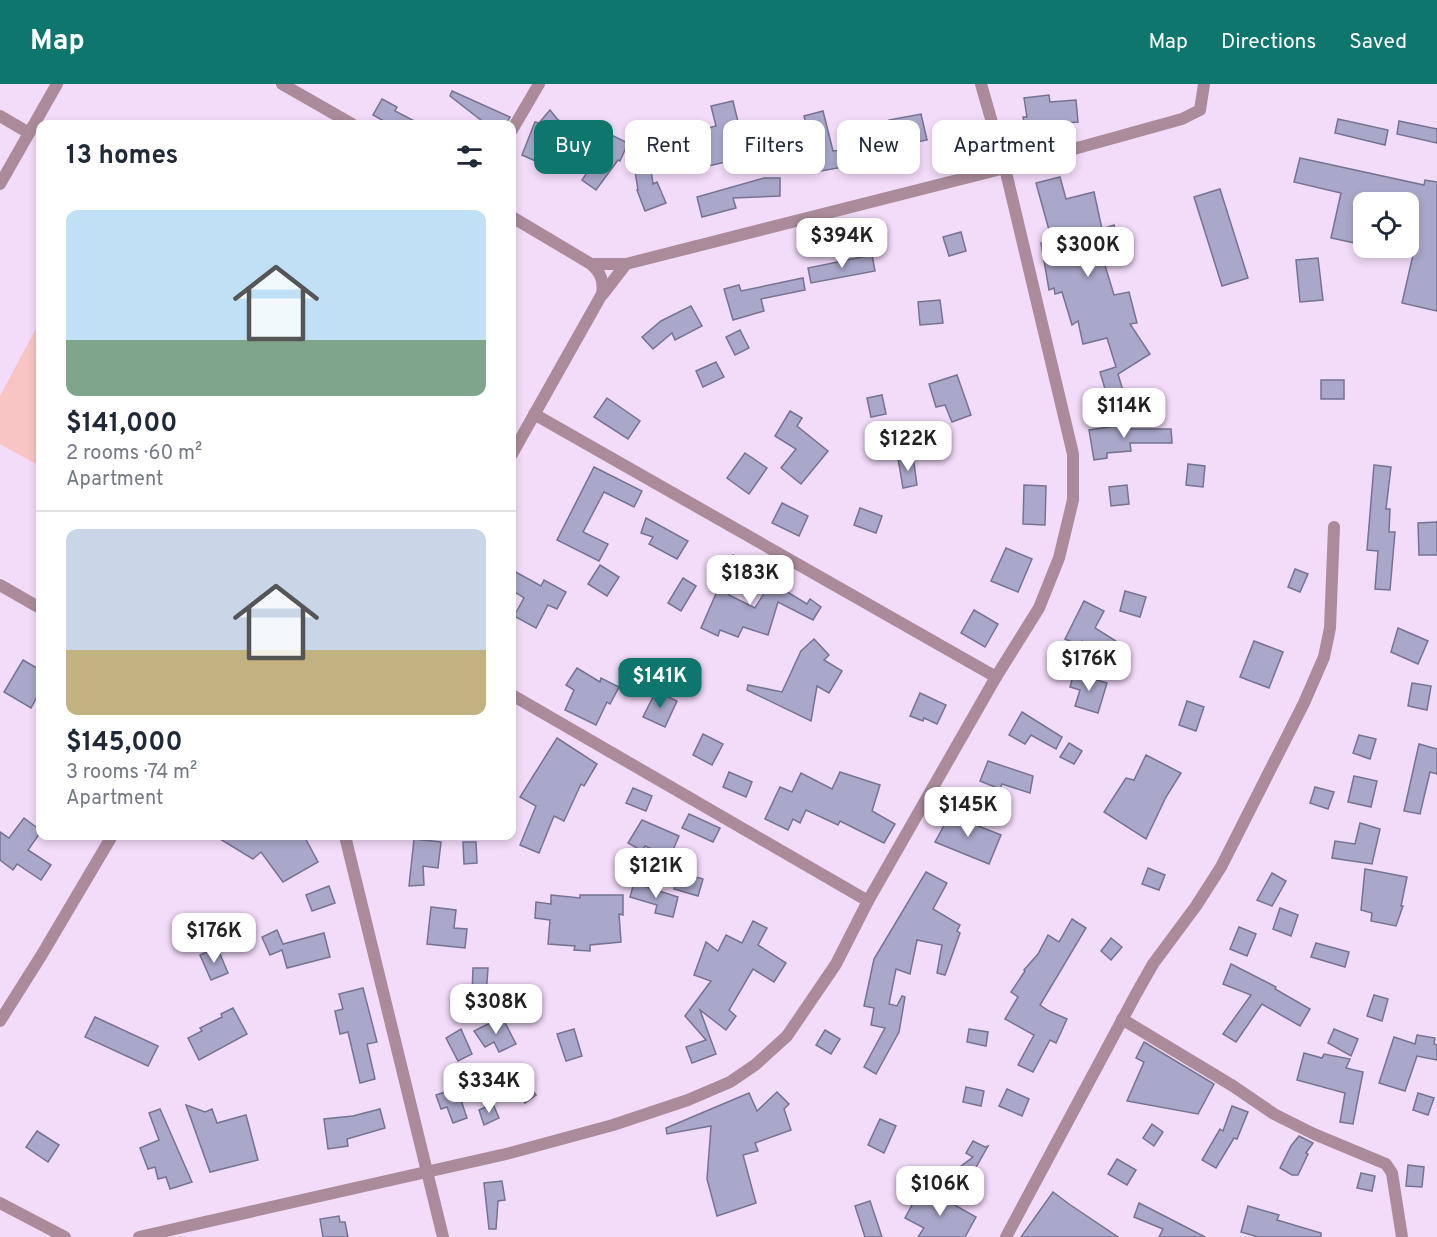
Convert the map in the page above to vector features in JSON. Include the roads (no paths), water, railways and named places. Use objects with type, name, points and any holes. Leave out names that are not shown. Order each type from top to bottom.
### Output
[{"type":"street","points":[[36,120],[57,84]]},
{"type":"street","points":[[282,84],[345,120]]},
{"type":"street","points":[[516,123],[538,84]]},
{"type":"street","points":[[981,84],[991,120]]},
{"type":"street","points":[[1076,148],[1182,119],[1200,110],[1204,84]]},
{"type":"street","points":[[0,116],[29,133]]},
{"type":"street","points":[[0,184],[36,121]]},
{"type":"street","points":[[591,264],[626,264],[981,174]]},
{"type":"street","points":[[139,1237],[510,1153],[613,1125],[688,1100],[730,1082],[755,1065],[787,1036],[836,964],[868,902],[996,677],[1039,608],[1059,558],[1073,500],[1073,454],[1006,174]]},
{"type":"street","points":[[516,219],[591,264],[601,274],[602,294]]},
{"type":"street","points":[[516,447],[602,294],[626,264]]},
{"type":"street","points":[[534,414],[996,677]]},
{"type":"street","points":[[1006,1237],[1153,964],[1196,906],[1221,867],[1308,694],[1324,657],[1330,628],[1334,527]]},
{"type":"street","points":[[0,585],[36,606]]},
{"type":"street","points":[[516,697],[868,902]]},
{"type":"street","points":[[0,1021],[110,840]]},
{"type":"street","points":[[346,840],[443,1237]]},
{"type":"street","points":[[1122,1019],[1233,1086],[1274,1114],[1314,1134],[1386,1164],[1392,1173],[1402,1237]]},
{"type":"street","points":[[0,1203],[66,1237]]}]
